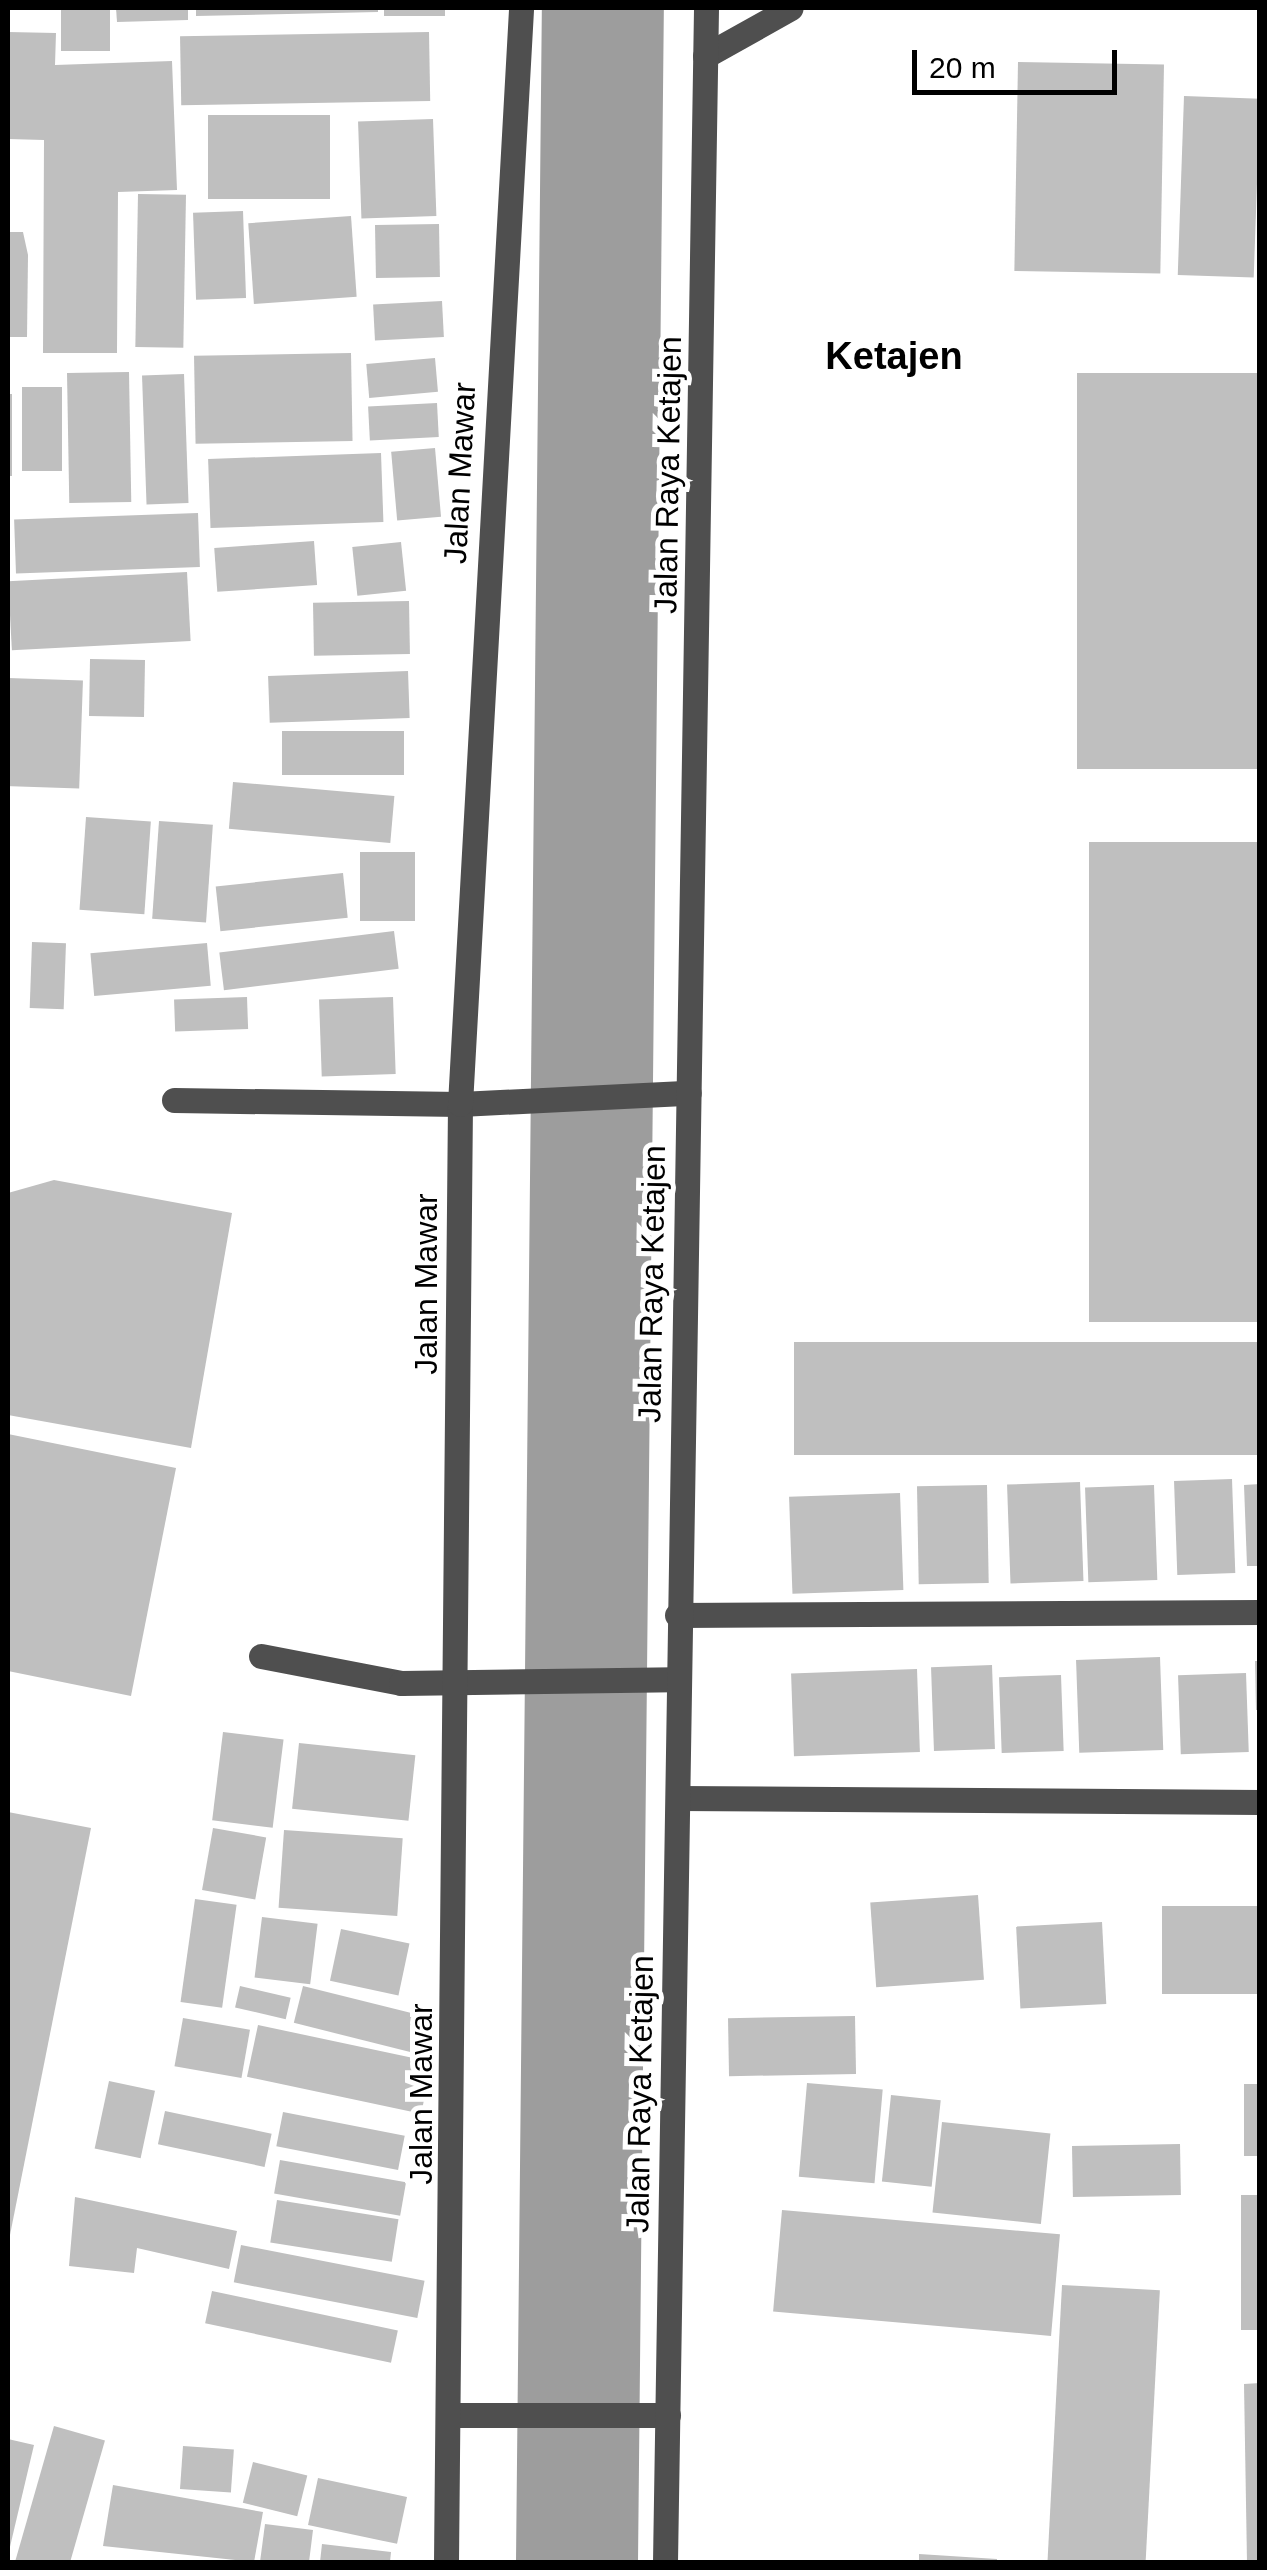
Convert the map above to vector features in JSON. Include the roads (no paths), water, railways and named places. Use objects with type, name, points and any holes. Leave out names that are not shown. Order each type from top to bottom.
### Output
[{"type":"street","name":"Jalan Mawar","points":[[446,2562],[465,2416],[464,1683],[470,1104],[521,8]]},
{"type":"street","name":"Jalan Raya Ketajen","points":[[665,2562],[678,1798],[674,1679],[689,1093],[706,8]]},
{"type":"street","points":[[706,56],[790,8]]},
{"type":"street","points":[[174,1100],[470,1104],[689,1093]]},
{"type":"street","points":[[676,1615],[1260,1612]]},
{"type":"street","points":[[261,1656],[401,1682],[603,1683],[674,1679]]},
{"type":"street","points":[[678,1798],[1260,1802]]},
{"type":"street","points":[[465,2416],[668,2415]]},
{"type":"waterway","points":[[577,2562],[603,8]]},
{"type":"district","name":"Ketajen","points":[[894,357]]}]
